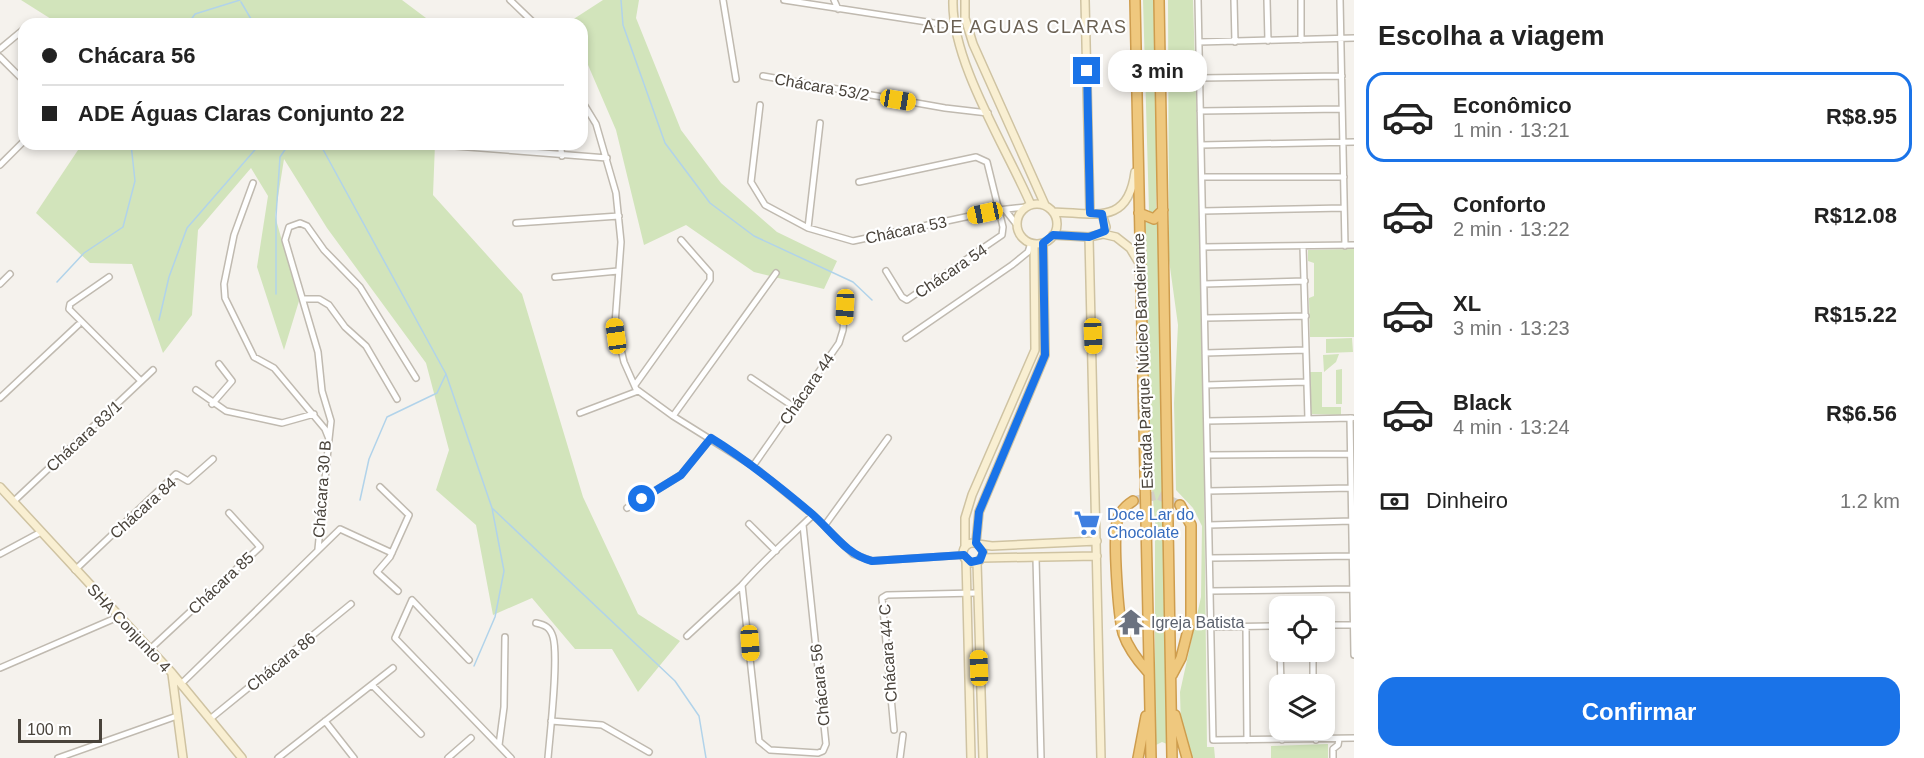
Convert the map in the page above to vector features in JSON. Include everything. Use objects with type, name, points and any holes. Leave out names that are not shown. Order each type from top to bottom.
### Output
[{"type":"highway","name":"Estrada Parque Núcleo Bandeirante","points":[[1135,0],[1151,758]]},
{"type":"highway","name":"Estrada Parque Núcleo Bandeirante","points":[[1159,0],[1172,758]]},
{"type":"highway","points":[[1139,213],[1154,219],[1163,210]]},
{"type":"highway","points":[[1133,501],[1122,512],[1116,526],[1119,600],[1124,633],[1135,657],[1148,672]]},
{"type":"highway","points":[[1171,677],[1181,658],[1191,618],[1191,529],[1189,518],[1180,505]]},
{"type":"highway","points":[[1172,704],[1187,758]]},
{"type":"highway","points":[[1138,758],[1149,705]]},
{"type":"street","points":[[723,0],[736,79]]},
{"type":"street","points":[[784,0],[953,26]]},
{"type":"street","points":[[834,0],[838,9]]},
{"type":"street","points":[[1086,0],[1090,213]]},
{"type":"street","points":[[1198,0],[1214,740],[1316,740]]},
{"type":"street","points":[[1234,0],[1235,42]]},
{"type":"street","points":[[1268,0],[1268,41]]},
{"type":"street","points":[[1300,0],[1301,40]]},
{"type":"street","points":[[1341,0],[1345,246]]},
{"type":"street","points":[[513,1],[529,18]]},
{"type":"street","points":[[1006,211],[1017,225],[1021,237],[1033,244],[1043,243],[1053,235],[1056,219],[1053,212],[1045,206],[973,44],[965,4],[953,4],[953,26],[1029,206]]},
{"type":"street","points":[[0,49],[18,34]]},
{"type":"street","points":[[1199,42],[1354,38]]},
{"type":"street","points":[[0,57],[18,75]]},
{"type":"street","name":"Chácara 53/2","points":[[763,76],[945,108],[988,113]]},
{"type":"street","points":[[1200,78],[1342,76]]},
{"type":"street","name":"Chácara 53","points":[[760,105],[751,176],[753,187],[765,205],[808,228],[853,241],[998,210],[1006,211],[1029,206]]},
{"type":"street","points":[[1200,111],[1342,109]]},
{"type":"street","points":[[588,111],[596,124],[607,158],[619,216],[621,242],[615,324],[624,362],[636,388],[673,416],[753,466],[825,525],[853,554],[872,561],[965,554],[979,560],[1097,556]]},
{"type":"street","points":[[808,228],[820,123]]},
{"type":"street","points":[[1202,145],[1354,142]]},
{"type":"street","points":[[0,165],[18,147]]},
{"type":"street","points":[[498,150],[607,158]]},
{"type":"street","points":[[561,150],[562,156]]},
{"type":"street","points":[[1053,212],[1102,214],[1121,207],[1132,193],[1138,152]]},
{"type":"street","name":"Chácara 54","points":[[859,182],[981,158],[987,162],[1002,234],[907,300],[902,297],[886,271]]},
{"type":"street","points":[[1202,177],[1344,177]]},
{"type":"street","name":"Chácara 30 B","points":[[253,183],[234,235],[224,284],[225,298],[254,357],[274,368],[326,429],[329,439],[318,549]]},
{"type":"street","points":[[1017,225],[1021,212],[1029,206],[1045,206]]},
{"type":"street","points":[[1203,211],[1344,208]]},
{"type":"street","points":[[1102,214],[1106,227],[1103,234]]},
{"type":"street","points":[[516,223],[619,216]]},
{"type":"street","points":[[329,439],[331,421],[322,391],[320,358],[285,240],[286,232],[295,223],[307,226],[324,250],[360,287],[416,378]]},
{"type":"street","points":[[1053,235],[1089,237],[1103,234],[1123,241],[1139,263]]},
{"type":"street","points":[[1089,237],[1101,758]]},
{"type":"street","points":[[580,413],[636,388],[710,280],[710,273],[681,240]]},
{"type":"street","points":[[983,758],[976,593],[979,560],[983,552],[977,543],[979,512],[1045,355],[1043,243]]},
{"type":"street","points":[[906,338],[1012,265],[1028,252],[1033,244]]},
{"type":"street","points":[[971,758],[972,724],[963,531],[972,495],[1035,350],[1033,244]]},
{"type":"street","points":[[1203,247],[1354,245]]},
{"type":"street","points":[[1303,246],[1308,419]]},
{"type":"street","points":[[555,277],[618,271]]},
{"type":"street","points":[[673,416],[776,273]]},
{"type":"street","points":[[0,284],[10,274]]},
{"type":"street","points":[[109,277],[70,304],[69,309],[141,381]]},
{"type":"street","points":[[1204,284],[1305,281]]},
{"type":"street","points":[[303,299],[319,299],[329,305],[345,327],[366,346],[397,399]]},
{"type":"street","name":"Chácara 44","points":[[753,466],[842,337],[845,307]]},
{"type":"street","points":[[1205,318],[1306,316]]},
{"type":"street","points":[[0,398],[78,324]]},
{"type":"street","points":[[1035,350],[1045,355]]},
{"type":"street","points":[[1205,353],[1306,350]]},
{"type":"street","points":[[212,404],[232,381],[219,364]]},
{"type":"street","name":"Chácara 83/1","points":[[14,501],[153,370]]},
{"type":"street","points":[[751,378],[794,407]]},
{"type":"street","points":[[1206,385],[1306,382]]},
{"type":"street","points":[[196,390],[212,404],[226,411],[282,423],[314,414]]},
{"type":"street","points":[[1207,421],[1352,418],[1350,488],[1353,521],[1354,656]]},
{"type":"street","points":[[627,508],[681,475],[711,438]]},
{"type":"street","points":[[825,525],[888,438]]},
{"type":"street","points":[[1208,455],[1350,454]]},
{"type":"street","name":"Chácara 84","points":[[75,570],[176,474],[188,481],[213,459]]},
{"type":"street","name":"SHA Conjunto 4","points":[[0,487],[172,673],[242,758]]},
{"type":"street","points":[[380,487],[409,515],[392,553],[377,572],[398,591]]},
{"type":"street","points":[[1208,491],[1350,488]]},
{"type":"street","name":"Chácara 85","points":[[149,650],[260,547],[229,513]]},
{"type":"street","points":[[687,636],[813,515]]},
{"type":"street","points":[[1209,525],[1353,521]]},
{"type":"street","points":[[749,524],[776,551]]},
{"type":"street","name":"Chácara 56","points":[[742,585],[759,741],[770,750],[821,752],[826,744],[803,525]]},
{"type":"street","points":[[181,684],[341,529],[392,553]]},
{"type":"street","points":[[0,554],[41,532]]},
{"type":"street","points":[[977,543],[992,546],[1097,541]]},
{"type":"street","points":[[1079,556],[1086,550],[1080,542]]},
{"type":"street","points":[[965,554],[977,543]]},
{"type":"street","points":[[991,558],[989,553],[992,546]]},
{"type":"street","points":[[1210,558],[1352,556]]},
{"type":"street","points":[[1036,558],[1041,758]]},
{"type":"street","points":[[1211,591],[1353,589]]},
{"type":"street","name":"Chácara 44 C","points":[[894,730],[882,598],[887,595],[976,593]]},
{"type":"street","points":[[469,660],[414,600],[395,635],[396,639],[511,758]]},
{"type":"street","name":"Chácara 86","points":[[210,719],[351,604]]},
{"type":"street","points":[[0,668],[118,617]]},
{"type":"street","points":[[967,619],[978,618]]},
{"type":"street","points":[[536,623],[545,625],[553,637],[548,758]]},
{"type":"street","points":[[1335,625],[1354,625]]},
{"type":"street","points":[[1211,627],[1269,626]]},
{"type":"street","points":[[1246,627],[1247,740]]},
{"type":"street","points":[[499,746],[504,707],[505,637]]},
{"type":"street","points":[[278,758],[393,668]]},
{"type":"street","points":[[172,673],[183,758]]},
{"type":"street","points":[[372,685],[421,734]]},
{"type":"street","points":[[174,696],[179,692],[188,692]]},
{"type":"street","points":[[58,758],[177,716]]},
{"type":"street","points":[[325,721],[354,758]]},
{"type":"street","points":[[551,721],[602,725],[649,752]]},
{"type":"street","points":[[972,724],[982,724]]},
{"type":"street","points":[[900,758],[903,735]]},
{"type":"street","points":[[448,758],[471,738]]},
{"type":"street","points":[[1335,739],[1354,738]]},
{"type":"street","points":[[1333,758],[1333,749],[1338,745],[1339,739]]},
{"type":"street","points":[[1132,758],[1141,741]]},
{"type":"green space","points":[[21,0],[402,0],[426,18],[50,18]]},
{"type":"green space","points":[[603,0],[639,0],[636,18],[681,130],[721,183],[777,232],[837,261],[824,289],[754,272],[686,225],[644,245],[616,130],[588,65],[588,18],[575,18]]},
{"type":"green space","points":[[1143,0],[1155,0],[1158,122],[1156,210],[1153,215],[1149,211]]},
{"type":"green space","points":[[1168,0],[1193,0],[1202,294],[1207,747],[1214,747],[1215,758],[1190,758],[1181,729],[1180,692],[1201,597],[1202,526],[1193,508],[1176,490],[1174,403],[1178,325],[1169,260]]},
{"type":"green space","points":[[78,150],[435,150],[433,195],[522,294],[583,497],[638,614],[680,641],[638,692],[612,649],[575,649],[532,598],[493,615],[476,525],[436,490],[449,450],[426,363],[327,228],[284,159],[275,216],[299,301],[284,350],[257,267],[268,196],[251,168],[198,230],[192,315],[163,353],[132,264],[90,263],[36,213]]},
{"type":"green space","points":[[1159,221],[1163,538],[1167,578],[1173,734],[1177,748],[1162,742],[1150,748],[1155,680],[1155,522],[1151,478],[1145,222],[1152,224]]},
{"type":"green space","points":[[1354,249],[1354,337],[1310,337],[1309,298],[1314,296],[1314,263],[1308,261],[1308,250]]},
{"type":"green space","points":[[1352,338],[1353,352],[1326,353],[1326,339]]},
{"type":"green space","points":[[1339,354],[1336,362],[1324,372],[1323,355]]},
{"type":"green space","points":[[1342,369],[1342,404],[1336,404],[1336,370]]},
{"type":"green space","points":[[1310,372],[1322,372],[1322,407],[1341,407],[1341,415],[1311,414]]},
{"type":"green space","points":[[1328,744],[1328,758],[1271,758],[1271,746]]},
{"type":"waterway","points":[[192,18],[195,14],[240,0]]},
{"type":"waterway","points":[[621,0],[623,25],[665,143],[710,203],[754,236],[853,282],[872,300]]},
{"type":"waterway","points":[[241,2],[250,18]]},
{"type":"waterway","points":[[57,282],[84,253],[123,227],[135,181],[132,150]]},
{"type":"waterway","points":[[159,320],[169,277],[187,228],[255,150]]},
{"type":"waterway","points":[[276,294],[276,216],[280,157],[285,150]]},
{"type":"waterway","points":[[323,150],[446,374],[492,508],[675,681],[699,716],[706,758]]},
{"type":"waterway","points":[[360,500],[369,459],[387,417],[437,393],[446,374]]},
{"type":"waterway","points":[[474,666],[495,617],[504,571],[492,508]]},
{"type":"tunnel","points":[[1133,501],[1158,495],[1180,505]]},
{"type":"place","name":"Doce Lar do Chocolate","points":[[1087,523]]},
{"type":"place","name":"Igreja Batista","points":[[1131,622]]},
{"type":"district","name":"ADE AGUAS CLARAS","points":[[1025,27]]},
{"type":"route","points":[[642,499],[681,475],[699,456],[711,438],[753,466],[825,525],[858,558],[872,561],[964,555],[971,562],[980,560],[983,552],[976,543],[976,523],[979,512],[1010,432],[1045,355],[1043,243],[1053,235],[1096,236],[1103,234],[1106,227],[1102,214],[1090,213],[1087,71]]}]
